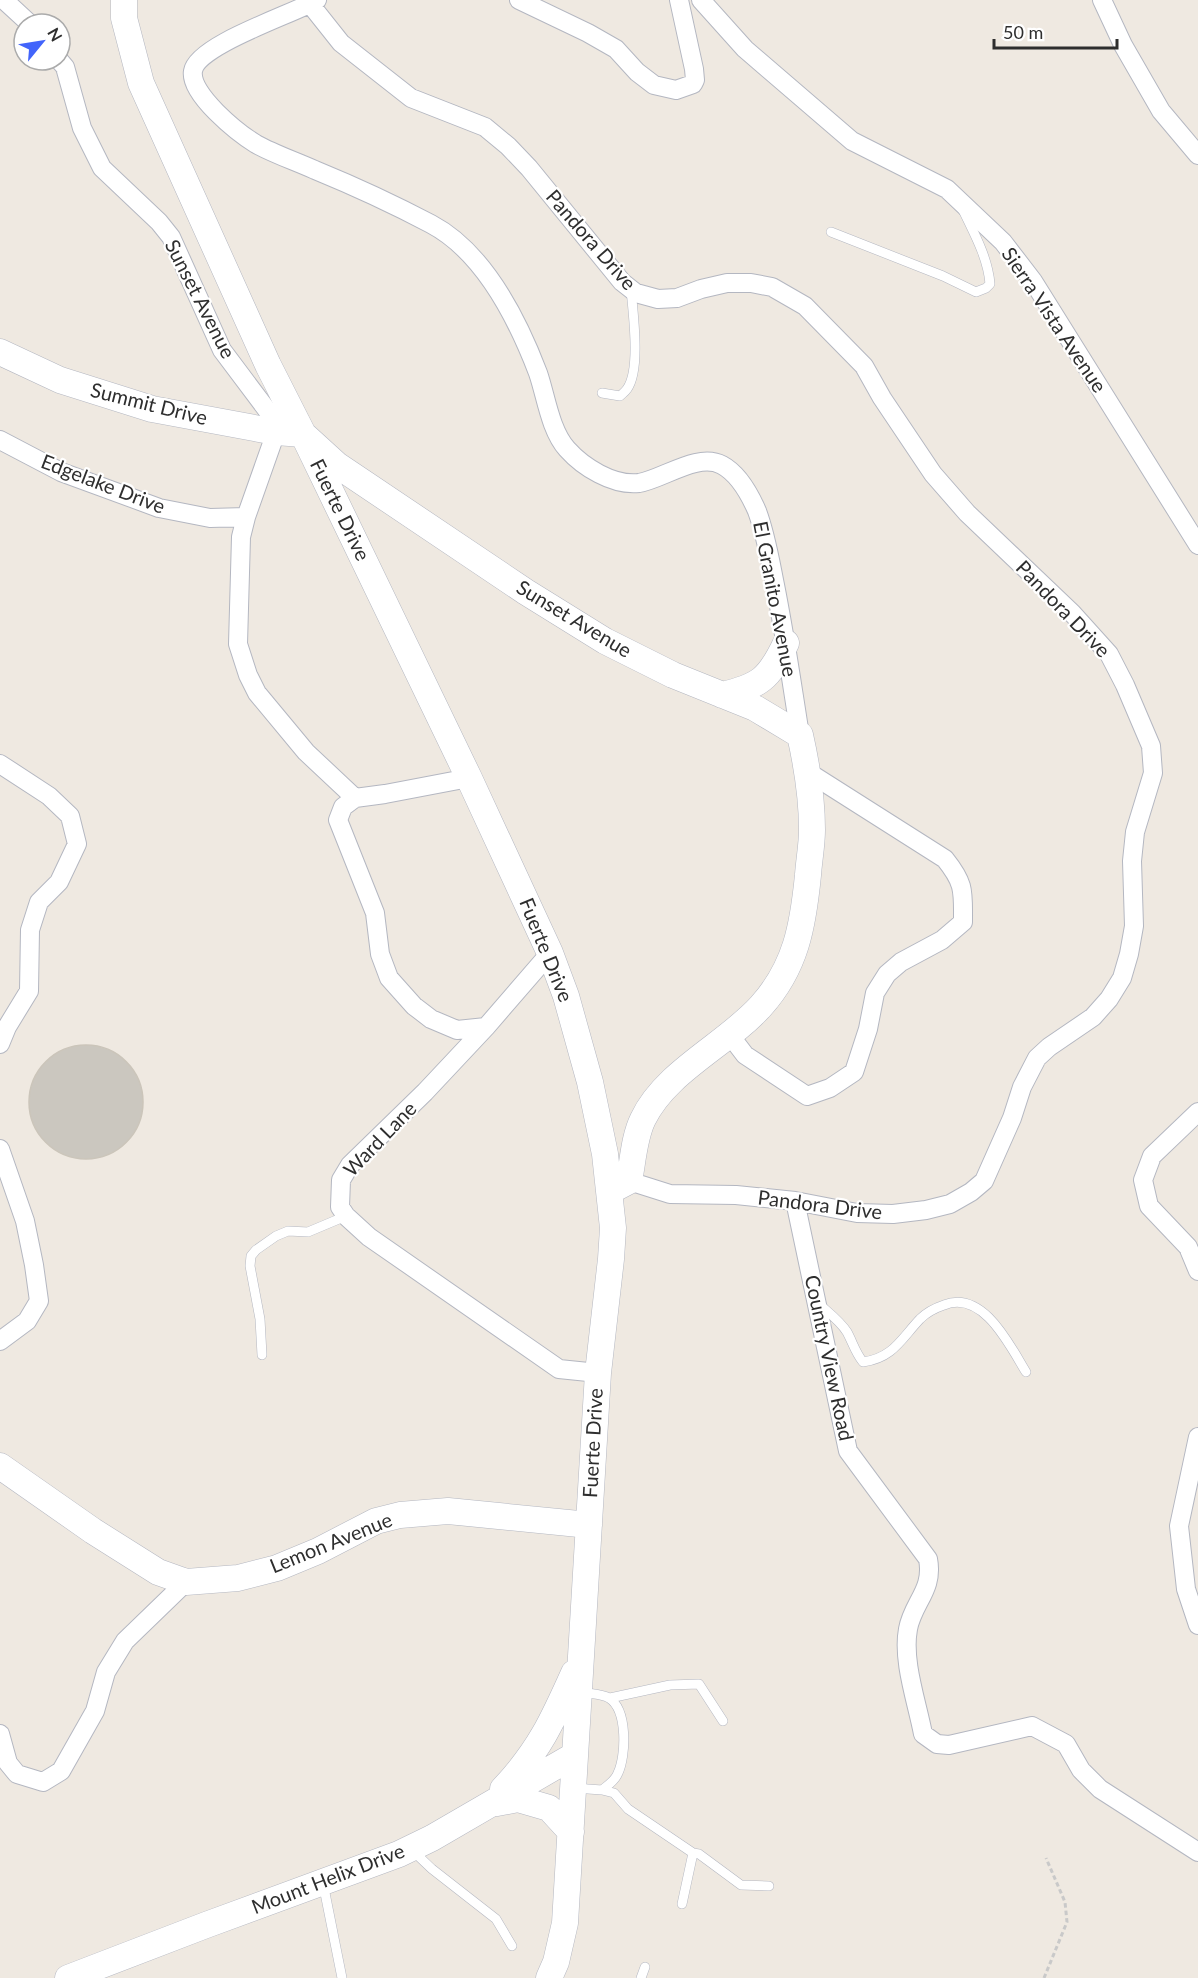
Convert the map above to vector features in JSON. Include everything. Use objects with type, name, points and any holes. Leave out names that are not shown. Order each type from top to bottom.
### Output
[{"type":"main road","name":"Fuerte Drive","points":[[124,0],[124,18],[141,83],[225,265],[268,365],[469,778],[550,953],[566,996],[619,1186],[598,1373],[565,1923],[556,1962],[549,1978]]},
{"type":"main road","name":"Summit Drive","points":[[0,352],[60,380],[152,409],[276,432],[303,434]]},
{"type":"main road","name":"Sunset Avenue","points":[[303,434],[337,465],[605,642],[673,675],[755,708],[800,735]]},
{"type":"main road","points":[[722,694],[745,689],[765,677],[777,662],[786,643]]},
{"type":"main road","points":[[619,1186],[642,1120],[654,1100],[677,1077],[746,1021],[774,989],[784,973],[798,939],[805,903],[812,830],[808,772],[800,735]]},
{"type":"main road","name":"Lemon Avenue","points":[[0,1466],[93,1531],[158,1572],[186,1582],[238,1578],[277,1568],[318,1551],[376,1521],[408,1514],[448,1511],[589,1525]]},
{"type":"main road","points":[[488,1805],[537,1749],[554,1720],[581,1655]]},
{"type":"main road","name":"Mount Helix Drive","points":[[68,1978],[410,1849],[575,1755]]},
{"type":"main road","points":[[488,1805],[518,1800],[549,1808],[571,1833]]},
{"type":"street","points":[[4,0],[17,12]]},
{"type":"street","points":[[519,0],[616,49],[637,72],[654,85],[676,90],[693,84],[695,80],[680,0]]},
{"type":"street","name":"Sierra Vista Avenue","points":[[701,0],[745,49],[852,141],[947,189],[1003,242],[1033,281],[1198,544]]},
{"type":"street","points":[[1102,0],[1123,45],[1161,111],[1198,155]]},
{"type":"street","name":"El Granito Avenue","points":[[314,2],[212,49],[196,63],[192,72],[194,82],[216,112],[257,145],[348,184],[433,225],[456,240],[477,261],[506,305],[538,374],[560,440],[578,459],[608,478],[624,482],[638,483],[690,465],[708,462],[721,464],[732,473],[751,498],[766,540],[786,643],[800,735]]},
{"type":"street","name":"Pandora Drive","points":[[314,2],[341,43],[411,99],[484,127],[508,146],[529,168],[622,282],[631,289],[646,297],[658,299],[677,298],[727,283],[751,283],[772,287],[805,306],[864,366],[882,398],[933,474],[967,513],[1072,613],[1109,654],[1151,746],[1153,773],[1135,832],[1132,861],[1134,926],[1122,978],[1109,999],[1093,1017],[1037,1058],[984,1181],[971,1192],[950,1204],[894,1214],[857,1213],[795,1201],[736,1195],[670,1194],[619,1186]]},
{"type":"street","name":"Sunset Avenue","points":[[66,72],[82,128],[102,168],[171,237],[222,350],[270,414],[303,434]]},
{"type":"street","points":[[276,432],[241,537],[238,644],[248,675],[257,693],[306,752],[355,798]]},
{"type":"street","name":"Edgelake Drive","points":[[0,440],[61,472],[159,508],[210,518],[246,517]]},
{"type":"street","points":[[0,766],[49,796],[70,816],[77,844],[59,882],[39,902],[30,930],[29,991],[7,1027],[0,1044]]},
{"type":"street","points":[[729,1034],[745,1055],[807,1096],[830,1088],[854,1072],[868,1029],[875,993],[886,974],[901,962],[942,940],[963,922],[963,889],[957,875],[945,859],[808,772]]},
{"type":"street","points":[[469,778],[355,798],[343,807],[338,820],[375,913],[381,954],[389,978],[414,1006],[431,1018],[457,1030],[486,1027]]},
{"type":"street","name":"Ward Lane","points":[[346,1216],[340,1207],[341,1180],[350,1165],[425,1092],[486,1027],[550,953]]},
{"type":"street","points":[[1198,1112],[1152,1156],[1143,1180],[1149,1206],[1188,1247],[1198,1271]]},
{"type":"street","points":[[0,1149],[25,1221],[39,1301],[27,1321],[0,1341]]},
{"type":"street","name":"Country View Road","points":[[795,1201],[848,1451],[928,1559],[930,1572],[926,1588],[908,1626],[906,1649],[923,1734],[937,1744],[949,1745],[1032,1726],[1066,1744],[1081,1770],[1100,1789],[1198,1852]]},
{"type":"street","points":[[346,1216],[369,1237],[559,1369],[598,1373]]},
{"type":"street","points":[[1198,1437],[1179,1526],[1186,1589],[1198,1624]]},
{"type":"street","points":[[0,1734],[8,1763],[17,1774],[43,1782],[62,1771],[95,1711],[106,1672],[125,1641],[186,1582]]},
{"type":"lane","points":[[831,232],[943,276],[976,292],[990,284],[989,275],[977,240],[958,200]]},
{"type":"lane","points":[[602,393],[620,396],[627,390],[632,377],[635,350],[631,289]]},
{"type":"lane","points":[[262,1355],[260,1319],[250,1266],[251,1256],[276,1236],[288,1231],[308,1232],[346,1216]]},
{"type":"lane","points":[[818,1302],[842,1325],[863,1362],[891,1353],[923,1316],[936,1308],[950,1302],[966,1303],[978,1308],[997,1326],[1026,1372]]},
{"type":"lane","points":[[579,1692],[610,1698],[670,1685],[699,1684],[723,1721]]},
{"type":"lane","points":[[602,1790],[618,1775],[622,1758],[624,1730],[621,1716],[610,1698]]},
{"type":"lane","points":[[573,1788],[614,1793],[628,1809],[693,1853],[699,1854],[741,1885],[769,1886]]},
{"type":"lane","points":[[410,1849],[496,1920],[512,1946]]},
{"type":"lane","points":[[682,1904],[693,1853]]},
{"type":"lane","points":[[327,1881],[325,1893],[342,1978]]},
{"type":"lane","points":[[641,1978],[645,1967]]},
{"type":"path","points":[[1044,1978],[1068,1922],[1065,1902],[1046,1858]]},
{"type":"building","points":[[86,1045],[108,1050],[126,1062],[138,1080],[143,1102],[138,1124],[126,1142],[108,1154],[86,1159],[64,1154],[46,1142],[34,1124],[29,1102],[34,1080],[46,1062],[64,1050]]}]
